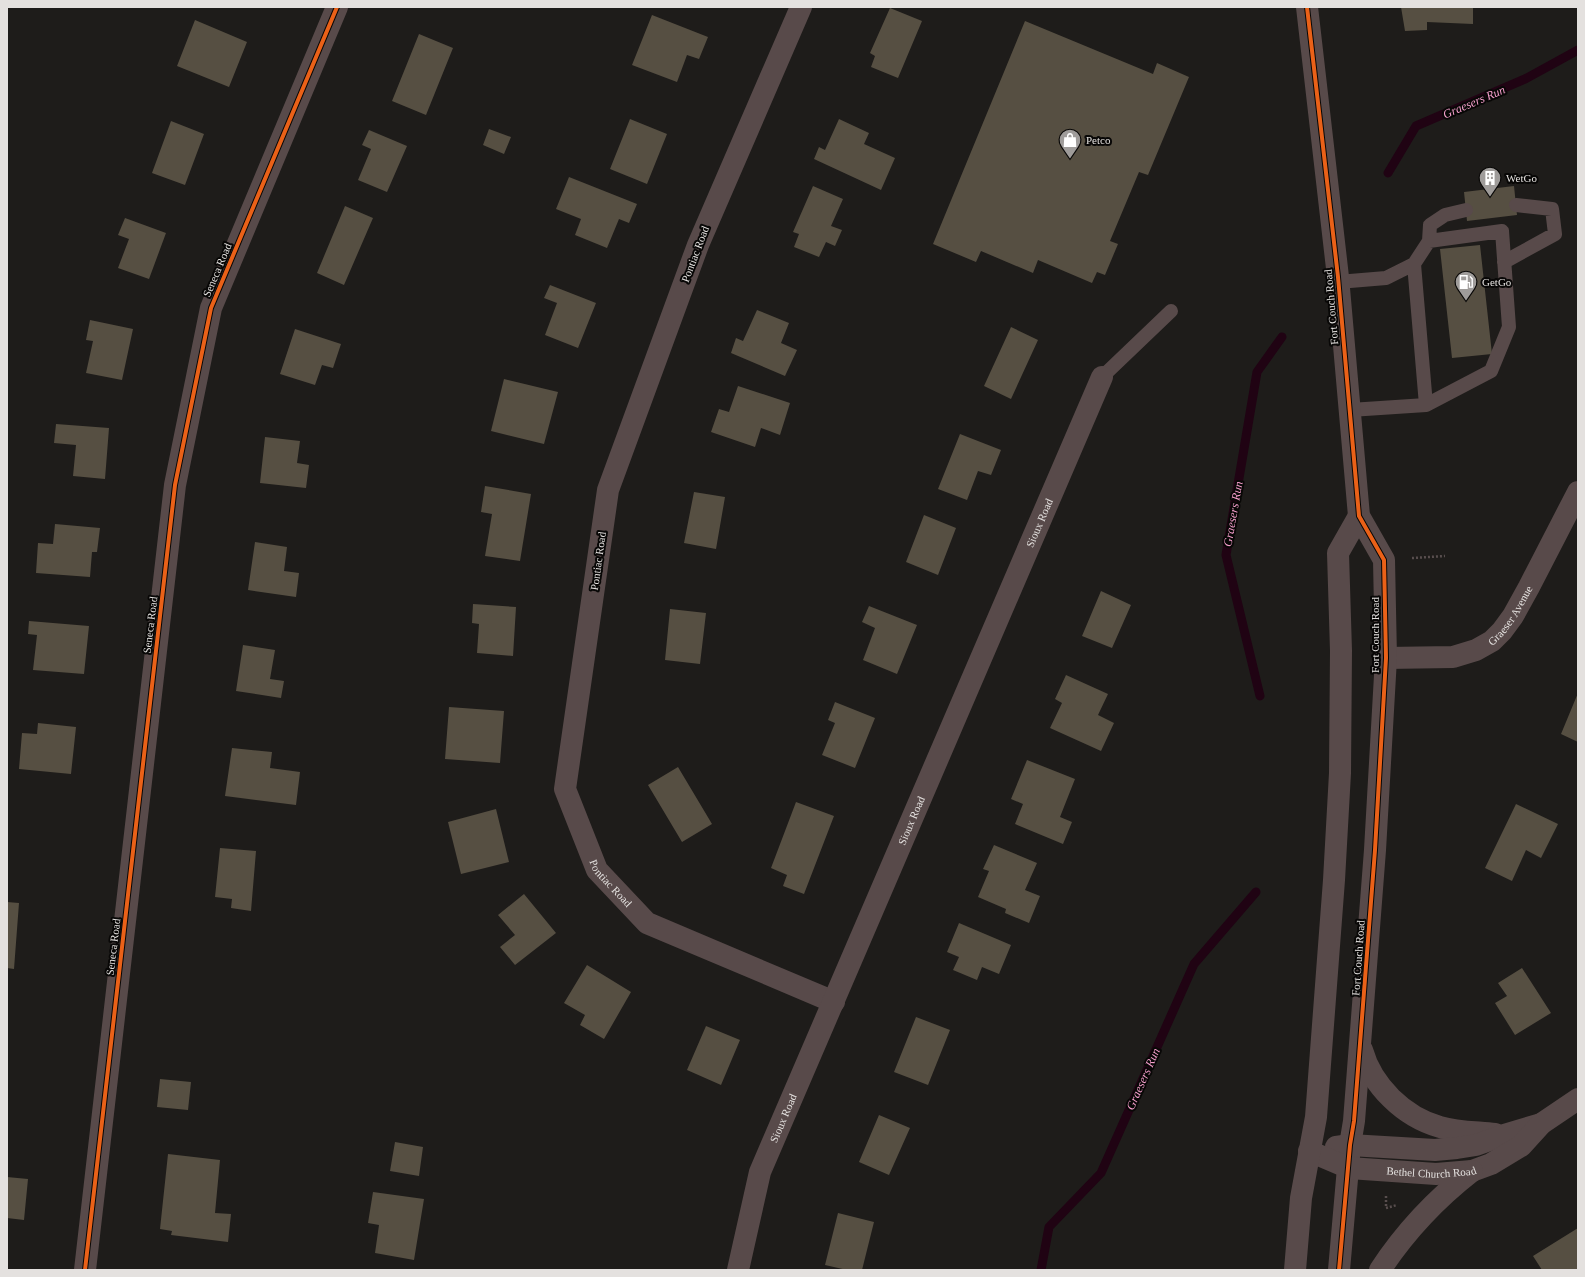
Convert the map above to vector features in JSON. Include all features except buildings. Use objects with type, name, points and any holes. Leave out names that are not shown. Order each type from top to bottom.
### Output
[{"type":"street","name":"Seneca Road","points":[[85,1270],[175,485],[211,308],[337,7]]},
{"type":"street","name":"Pontiac Road","points":[[801,7],[698,245],[608,490],[565,789],[597,870],[647,923],[834,1002]]},
{"type":"street","name":"Fort Couch Road","points":[[1307,7],[1338,282],[1359,516],[1384,560],[1386,658],[1375,850],[1354,1121],[1350,1145],[1339,1270]]},
{"type":"street","name":"Sioux Road","points":[[738,1270],[760,1172],[1102,377]]},
{"type":"street","name":"Graeser Avenue","points":[[1386,658],[1453,657],[1476,650],[1492,641],[1502,631],[1513,616],[1578,492]]},
{"type":"street","points":[[1295,1270],[1301,1198],[1316,1110],[1334,880],[1340,773],[1341,651],[1338,553],[1359,516]]},
{"type":"street","points":[[1360,1045],[1373,1077],[1382,1090],[1407,1111],[1424,1121],[1440,1127],[1458,1131],[1504,1135]]},
{"type":"street","name":"Bethel Church Road","points":[[1309,1151],[1349,1168],[1436,1174],[1472,1171],[1491,1164],[1521,1146],[1541,1124],[1578,1099]]},
{"type":"street","name":"Bethel Church Road","points":[[1309,1151],[1350,1145],[1435,1150],[1450,1149],[1476,1145],[1541,1124]]},
{"type":"street","points":[[1380,1270],[1393,1250],[1428,1210],[1446,1191],[1472,1171]]},
{"type":"lane","points":[[1504,262],[1555,234],[1552,209],[1516,205]]},
{"type":"lane","points":[[1338,282],[1386,278],[1414,264],[1429,241],[1430,225],[1445,215],[1466,210]]},
{"type":"lane","points":[[1350,410],[1426,404],[1491,371],[1509,328],[1502,230],[1429,241]]},
{"type":"lane","points":[[1414,264],[1426,404]]},
{"type":"lane","points":[[1102,377],[1172,311]]},
{"type":"path","points":[[1412,558],[1445,556]]},
{"type":"waterway","name":"Graesers Run","points":[[1388,173],[1416,126],[1525,79],[1578,50]]},
{"type":"waterway","name":"Graesers Run","points":[[1260,696],[1226,555],[1257,372],[1282,337]]},
{"type":"waterway","name":"Graesers Run","points":[[1041,1270],[1049,1227],[1101,1173],[1194,964],[1256,892]]},
{"type":"cycle path","points":[[85,1270],[175,485],[211,308],[337,7]]},
{"type":"cycle path","points":[[1307,7],[1338,277],[1359,516],[1384,560],[1386,658],[1375,850],[1354,1121],[1350,1145],[1339,1270]]},
{"type":"place","name":"Petco","points":[[1070,160]]},
{"type":"place","name":"WetGo","points":[[1490,198]]},
{"type":"place","name":"GetGo","points":[[1466,302]]}]
